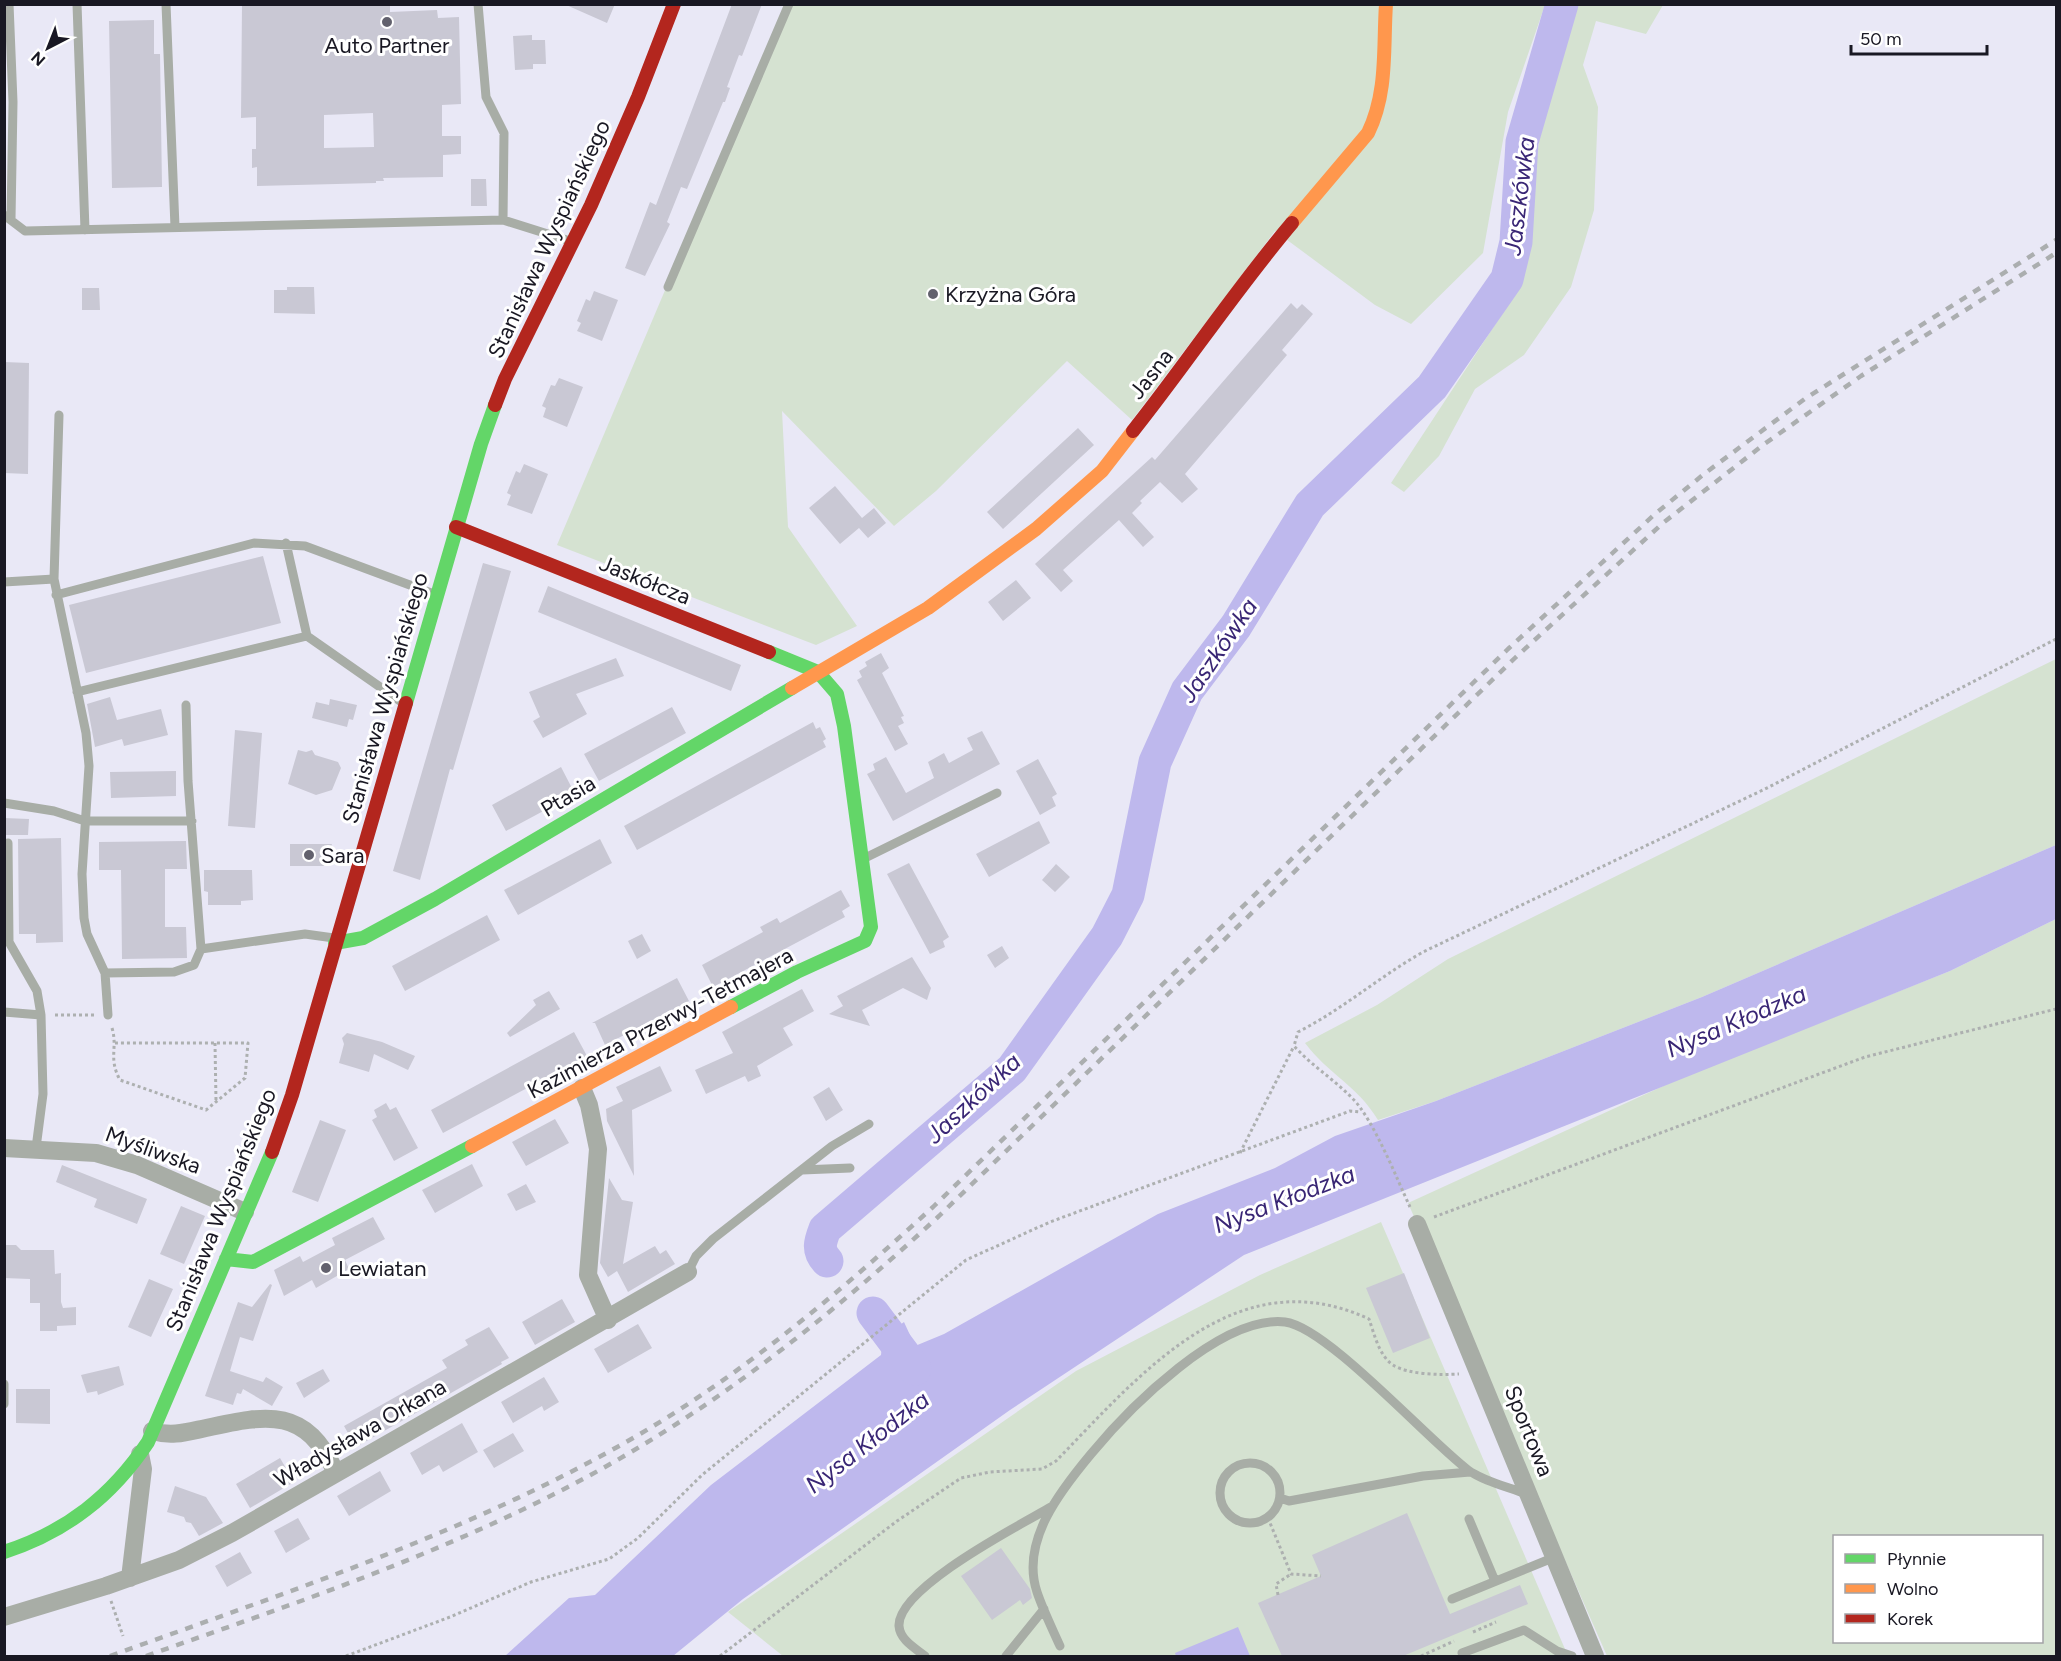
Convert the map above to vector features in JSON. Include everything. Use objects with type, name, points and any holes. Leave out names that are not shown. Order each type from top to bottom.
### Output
[{"type":"street","name":"Stanisława Wyspiańskiego","points":[[4,1552],[40,1539],[81,1515],[101,1498],[140,1454],[152,1431],[226,1259],[292,1095],[481,444],[505,380],[639,97],[674,4]]},
{"type":"street","name":"Jasna","points":[[818,672],[928,608],[1036,529],[1102,471],[1198,348],[1263,257],[1368,133],[1377,117],[1383,76],[1386,4]]},
{"type":"street","name":"Jaskółcza","points":[[456,527],[818,672]]},
{"type":"street","name":"Kazimierza Przerwy-Tetmajera","points":[[226,1259],[252,1262],[266,1256],[797,972],[866,941],[871,927],[837,694],[818,672]]},
{"type":"street","name":"Ptasia","points":[[336,941],[363,938],[435,899],[818,672]]},
{"type":"street","points":[[582,1088],[589,1105],[598,1149],[588,1275],[608,1320]]},
{"type":"street","name":"Myśliwska","points":[[4,1148],[96,1153],[137,1165],[245,1212]]},
{"type":"street","name":"Sportowa","points":[[1421,1222],[1595,1656]]},
{"type":"street","name":"Władysława Orkana","points":[[4,1617],[130,1578],[179,1560],[224,1538],[608,1320],[688,1272]]},
{"type":"street","points":[[152,1431],[172,1435],[229,1423],[273,1417],[294,1423],[312,1434],[326,1451],[336,1473]]},
{"type":"street","points":[[130,1578],[144,1469],[140,1454]]},
{"type":"lane","points":[[9,4],[13,102],[8,217],[25,231],[503,220],[572,241]]},
{"type":"lane","points":[[77,4],[85,230]]},
{"type":"lane","points":[[166,4],[175,227]]},
{"type":"lane","points":[[478,4],[486,97],[504,133],[503,220]]},
{"type":"lane","points":[[668,287],[789,4]]},
{"type":"lane","points":[[59,415],[54,579],[86,733],[89,766],[82,874],[84,918],[87,934],[105,973],[108,1015]]},
{"type":"lane","points":[[56,595],[254,543],[286,543],[305,546],[436,595]]},
{"type":"lane","points":[[286,543],[307,636],[405,704]]},
{"type":"lane","points":[[4,582],[54,579]]},
{"type":"lane","points":[[77,692],[307,636]]},
{"type":"lane","points":[[105,973],[174,972],[194,964],[201,949],[186,705]]},
{"type":"lane","points":[[862,859],[998,793]]},
{"type":"lane","points":[[4,803],[54,811],[85,821],[192,821]]},
{"type":"lane","points":[[8,843],[6,875],[9,942],[37,991],[41,1015],[43,1094],[36,1148]]},
{"type":"lane","points":[[201,949],[305,934],[336,941]]},
{"type":"lane","points":[[4,1012],[41,1015]]},
{"type":"lane","points":[[688,1272],[696,1256],[713,1239],[843,1137],[869,1124]]},
{"type":"lane","points":[[800,1171],[850,1168]]},
{"type":"lane","points":[[1060,1646],[1044,1609],[1033,1572],[1036,1542],[1053,1506],[1072,1476],[1113,1427],[1160,1383],[1200,1352],[1258,1324],[1286,1322],[1309,1331],[1353,1366],[1470,1472],[1529,1494]]},
{"type":"lane","points":[[4,1384],[4,1404]]},
{"type":"lane","points":[[1242,1464],[1259,1464],[1273,1473],[1278,1480],[1280,1498],[1274,1513],[1268,1518],[1252,1524],[1243,1523],[1229,1515],[1220,1499],[1222,1481],[1234,1468],[1242,1464]]},
{"type":"lane","points":[[1280,1498],[1289,1501],[1423,1476],[1470,1472]]},
{"type":"lane","points":[[925,1656],[906,1641],[899,1629],[905,1607],[930,1582],[980,1547],[1053,1506]]},
{"type":"lane","points":[[1469,1519],[1495,1581]]},
{"type":"lane","points":[[1452,1599],[1555,1557]]},
{"type":"lane","points":[[1006,1656],[1044,1609]]},
{"type":"lane","points":[[1462,1653],[1524,1630],[1557,1651],[1572,1656]]},
{"type":"path","points":[[1240,1153],[1294,1046],[1298,1032],[1342,1008],[1391,970],[1423,952],[1765,789],[2056,639]]},
{"type":"path","points":[[1421,1222],[1864,1057],[2056,1009]]},
{"type":"path","points":[[41,1015],[108,1015],[114,1043],[113,1066],[120,1080],[206,1110],[245,1078],[248,1043],[114,1043]]},
{"type":"path","points":[[215,1043],[216,1102]]},
{"type":"path","points":[[1294,1046],[1307,1061],[1355,1100],[1368,1120],[1408,1203]]},
{"type":"path","points":[[346,1656],[450,1617],[531,1582],[609,1559],[638,1538],[702,1475],[966,1260],[1050,1221],[1350,1111],[1361,1112]]},
{"type":"path","points":[[1268,1518],[1291,1574]]},
{"type":"path","points":[[1278,1595],[1275,1584],[1291,1574],[1321,1576]]},
{"type":"path","points":[[106,1586],[123,1636]]},
{"type":"green space","points":[[786,5],[1545,5],[1508,112],[1483,253],[1411,324],[1375,305],[1275,231],[1132,420],[1067,361],[936,491],[894,526],[782,411],[788,527],[857,626],[816,645],[557,545]]},
{"type":"green space","points":[[1575,5],[1663,5],[1646,34],[1596,21],[1583,65],[1598,107],[1594,210],[1571,287],[1524,355],[1475,389],[1439,456],[1404,492],[1391,483],[1502,314],[1523,269],[1539,141],[1557,58]]},
{"type":"green space","points":[[2056,659],[2056,845],[1702,997],[1436,1101],[1378,1120],[1352,1088],[1323,1063],[1305,1043],[1377,1005],[1448,959]]},
{"type":"green space","points":[[2056,919],[2056,1656],[1607,1656],[1408,1203],[1683,1077],[1950,971]]},
{"type":"green space","points":[[1381,1222],[1568,1656],[783,1656],[728,1612],[1076,1371],[1260,1275]]},
{"type":"water","name":"Nysa Kłodzka","points":[[2056,845],[2056,919],[1950,971],[1244,1255],[1010,1410],[743,1599],[673,1656],[505,1656],[569,1598],[595,1595],[711,1485],[881,1355],[883,1337],[904,1322],[915,1346],[944,1334],[1158,1214],[1275,1168],[1335,1136],[1436,1101],[1702,997]]},
{"type":"water","points":[[1238,1627],[1250,1656],[1176,1656],[1175,1653]]},
{"type":"building","points":[[242,4],[390,4],[390,12],[437,10],[438,18],[459,17],[461,104],[442,105],[442,136],[461,136],[461,154],[443,155],[443,177],[383,178],[384,181],[376,181],[376,183],[257,186],[257,167],[252,168],[252,149],[256,149],[256,117],[241,118]],"holes":[[[373,113],[374,147],[324,148],[324,115]]]},
{"type":"building","points":[[564,4],[615,4],[607,23]]},
{"type":"building","points":[[732,4],[762,4],[742,56],[739,55],[727,87],[730,88],[725,102],[723,102],[687,189],[681,187],[667,222],[670,224],[645,276],[625,268],[650,202],[656,205]]},
{"type":"building","points":[[154,20],[154,54],[160,54],[162,187],[112,188],[109,21]]},
{"type":"building","points":[[532,35],[532,40],[545,40],[546,64],[533,64],[533,69],[515,70],[513,36]]},
{"type":"building","points":[[471,179],[486,179],[487,206],[471,206]]},
{"type":"building","points":[[287,287],[314,287],[315,314],[274,313],[274,290],[287,290]]},
{"type":"building","points":[[82,288],[99,288],[100,310],[82,310]]},
{"type":"building","points":[[594,291],[618,300],[602,341],[577,331],[581,323],[577,321],[586,299],[590,301]]},
{"type":"building","points":[[1291,303],[1297,309],[1302,304],[1313,314],[1282,350],[1287,355],[1185,474],[1198,489],[1182,503],[1160,482],[1140,501],[1142,503],[1132,513],[1154,537],[1143,547],[1119,520],[1063,570],[1073,581],[1061,592],[1035,564],[1152,457],[1155,460]]},
{"type":"building","points":[[4,362],[29,363],[28,474],[4,473]]},
{"type":"building","points":[[559,378],[583,387],[567,427],[543,417],[546,408],[542,406],[551,385],[555,386]]},
{"type":"building","points":[[1078,428],[1094,445],[1003,529],[987,512]]},
{"type":"building","points":[[524,464],[548,474],[532,514],[507,505],[511,495],[507,493],[516,471],[520,473]]},
{"type":"building","points":[[835,486],[862,518],[874,508],[886,523],[868,538],[859,528],[840,544],[809,508]]},
{"type":"building","points":[[263,556],[281,623],[86,673],[69,605]]},
{"type":"building","points":[[483,563],[511,571],[453,770],[450,769],[420,880],[393,871]]},
{"type":"building","points":[[1016,580],[1031,598],[1003,621],[988,602]]},
{"type":"building","points":[[548,586],[741,665],[731,691],[538,612]]},
{"type":"building","points":[[881,653],[889,668],[882,673],[904,716],[901,717],[904,723],[898,726],[908,744],[895,751],[857,680],[862,677],[859,671],[867,666],[865,662]]},
{"type":"building","points":[[616,658],[624,676],[576,694],[587,714],[543,738],[533,721],[540,717],[529,692]]},
{"type":"building","points":[[110,697],[117,720],[161,709],[168,735],[124,746],[122,739],[95,747],[87,704]]},
{"type":"building","points":[[330,699],[357,705],[353,720],[349,719],[347,727],[312,718],[316,702],[329,705]]},
{"type":"building","points":[[672,707],[686,733],[599,781],[584,754]]},
{"type":"building","points":[[813,722],[816,729],[820,727],[826,739],[823,741],[826,747],[637,850],[624,826]]},
{"type":"building","points":[[235,730],[262,733],[255,828],[228,826]]},
{"type":"building","points":[[982,731],[1000,764],[893,821],[867,774],[875,770],[873,764],[886,757],[906,793],[934,778],[928,762],[944,753],[949,763],[973,750],[967,738]]},
{"type":"building","points":[[298,750],[306,752],[312,750],[315,755],[338,762],[341,768],[332,790],[316,795],[288,784]]},
{"type":"building","points":[[1038,759],[1057,794],[1052,797],[1056,806],[1040,815],[1016,771]]},
{"type":"building","points":[[561,767],[575,794],[506,831],[492,805]]},
{"type":"building","points":[[176,771],[176,796],[111,798],[110,772]]},
{"type":"building","points":[[4,818],[29,819],[28,835],[4,835]]},
{"type":"building","points":[[1039,821],[1050,843],[989,877],[976,854]]},
{"type":"building","points":[[61,838],[63,942],[36,943],[36,934],[19,934],[18,839]]},
{"type":"building","points":[[600,839],[612,863],[518,915],[504,890]]},
{"type":"building","points":[[186,841],[187,869],[165,869],[165,927],[186,927],[187,958],[122,959],[121,870],[99,870],[99,842]]},
{"type":"building","name":"Sara","points":[[290,844],[332,844],[324,866],[290,866]]},
{"type":"building","points":[[909,863],[949,937],[943,941],[945,947],[930,954],[887,874]]},
{"type":"building","points":[[1056,864],[1070,877],[1055,892],[1042,880]]},
{"type":"building","points":[[204,870],[252,870],[253,900],[241,901],[241,905],[208,905],[208,892],[204,891]]},
{"type":"building","points":[[841,890],[850,906],[842,911],[845,917],[713,987],[702,965],[763,932],[760,927],[777,918],[780,923]]},
{"type":"building","points":[[487,915],[500,940],[405,991],[392,966]]},
{"type":"building","points":[[642,934],[651,951],[637,959],[628,941]]},
{"type":"building","points":[[1002,946],[1009,958],[995,968],[987,955]]},
{"type":"building","points":[[912,957],[931,988],[927,1000],[903,988],[862,1010],[870,1026],[829,1014],[843,1006],[837,996]]},
{"type":"building","points":[[677,978],[689,1001],[605,1045],[595,1023],[592,1023]]},
{"type":"building","points":[[802,989],[814,1011],[783,1028],[793,1045],[757,1066],[761,1076],[748,1082],[745,1076],[706,1094],[695,1070],[733,1053],[722,1032]]},
{"type":"building","points":[[549,991],[560,1009],[510,1037],[507,1033],[536,1005],[533,1000]]},
{"type":"building","points":[[574,1032],[587,1056],[443,1133],[431,1110]]},
{"type":"building","points":[[347,1033],[382,1042],[415,1056],[408,1070],[374,1054],[369,1072],[339,1063],[344,1044],[342,1038]]},
{"type":"building","points":[[660,1066],[672,1091],[632,1110],[634,1176],[607,1121],[606,1109],[623,1101],[616,1087]]},
{"type":"building","points":[[829,1087],[843,1110],[826,1121],[813,1097]]},
{"type":"building","points":[[386,1103],[390,1110],[396,1107],[418,1148],[394,1161],[372,1120],[377,1117],[374,1110]]},
{"type":"building","points":[[555,1119],[569,1143],[526,1166],[512,1142]]},
{"type":"building","points":[[320,1120],[346,1130],[318,1202],[292,1192]]},
{"type":"building","points":[[472,1164],[483,1186],[435,1213],[422,1190]]},
{"type":"building","points":[[62,1165],[147,1199],[137,1224],[94,1207],[97,1199],[56,1182]]},
{"type":"building","points":[[609,1178],[622,1200],[633,1202],[623,1264],[655,1246],[660,1254],[666,1250],[675,1264],[628,1292],[617,1271],[608,1277],[600,1263]]},
{"type":"building","points":[[526,1184],[536,1202],[516,1211],[507,1194]]},
{"type":"building","points":[[181,1206],[205,1216],[184,1264],[160,1254]]},
{"type":"building","points":[[373,1217],[385,1239],[345,1260],[349,1269],[316,1288],[312,1280],[284,1296],[274,1270],[300,1256],[303,1262],[335,1245],[332,1238]]},
{"type":"building","points":[[4,1245],[16,1245],[21,1250],[54,1250],[55,1274],[61,1273],[61,1302],[63,1308],[76,1307],[76,1325],[57,1326],[57,1331],[40,1331],[40,1303],[30,1303],[30,1279],[4,1278]]},
{"type":"building","points":[[1404,1273],[1430,1338],[1393,1353],[1366,1288]]},
{"type":"building","points":[[149,1279],[173,1289],[151,1337],[128,1327]]},
{"type":"building","points":[[270,1284],[272,1285],[253,1341],[240,1337],[230,1371],[263,1382],[266,1377],[283,1387],[272,1406],[243,1389],[241,1394],[237,1393],[233,1405],[205,1396],[238,1302],[252,1307]]},
{"type":"building","points":[[562,1299],[575,1322],[535,1345],[522,1322]]},
{"type":"building","points":[[638,1324],[652,1348],[608,1373],[594,1349]]},
{"type":"building","points":[[489,1327],[509,1358],[356,1447],[344,1426],[447,1368],[442,1360],[468,1345],[465,1340]]},
{"type":"building","points":[[119,1366],[124,1385],[98,1395],[97,1391],[87,1393],[81,1375]]},
{"type":"building","points":[[323,1369],[330,1381],[304,1398],[296,1383]]},
{"type":"building","points":[[544,1377],[559,1402],[544,1411],[542,1406],[513,1423],[501,1402]]},
{"type":"building","points":[[16,1389],[50,1389],[50,1424],[16,1423]]},
{"type":"building","points":[[462,1423],[478,1452],[443,1472],[439,1465],[422,1475],[410,1453]]},
{"type":"building","points":[[513,1433],[524,1451],[494,1468],[483,1450]]},
{"type":"building","points":[[280,1458],[294,1482],[250,1508],[236,1484]]},
{"type":"building","points":[[380,1471],[391,1491],[349,1516],[337,1496]]},
{"type":"building","points":[[175,1486],[206,1497],[223,1523],[199,1536],[184,1517],[167,1512]]},
{"type":"building","points":[[1407,1513],[1450,1614],[1520,1585],[1528,1604],[1403,1656],[1282,1656],[1258,1603],[1321,1576],[1312,1555]]},
{"type":"building","points":[[298,1518],[310,1539],[286,1553],[274,1531]]},
{"type":"building","points":[[1001,1548],[1030,1589],[1032,1598],[1023,1605],[1020,1600],[992,1620],[961,1576]]},
{"type":"building","points":[[240,1552],[252,1573],[227,1587],[215,1566]]},
{"type":"waterway","name":"Jaszkówka","points":[[827,1261],[820,1246],[825,1229],[1012,1069],[1107,936],[1128,895],[1155,762],[1187,691],[1236,626],[1310,505],[1432,387],[1507,279],[1516,242],[1522,142],[1562,4]]},
{"type":"waterway","name":"Jaszkówka","points":[[873,1313],[915,1369]]},
{"type":"railway","points":[[110,1656],[313,1583],[447,1530],[577,1469],[680,1410],[718,1384],[829,1299],[933,1207],[1508,649],[1655,514],[1704,474],[1806,398],[2056,240]]},
{"type":"railway","points":[[146,1656],[380,1571],[494,1523],[605,1467],[695,1412],[738,1382],[861,1286],[939,1216],[1516,657],[1663,523],[1763,445],[1861,376],[2056,253]]},
{"type":"traffic: fast","points":[[406,703],[481,444],[495,405]]},
{"type":"traffic: fast","points":[[731,1007],[797,972],[865,941],[871,927],[844,726],[837,694],[818,672],[769,652]]},
{"type":"traffic: fast","points":[[335,943],[363,938],[435,899],[792,688]]},
{"type":"traffic: fast","points":[[226,1259],[253,1262],[472,1146]]},
{"type":"traffic: fast","points":[[4,1552],[48,1534],[86,1510],[119,1479],[148,1442],[272,1152]]},
{"type":"traffic: slow","points":[[1292,223],[1368,133],[1382,86],[1386,4]]},
{"type":"traffic: slow","points":[[792,688],[928,608],[1036,529],[1102,471],[1133,431]]},
{"type":"traffic: slow","points":[[472,1146],[731,1007]]},
{"type":"traffic: jam","points":[[495,405],[505,379],[591,205],[638,97],[674,4]]},
{"type":"traffic: jam","points":[[1133,431],[1292,223]]},
{"type":"traffic: jam","points":[[456,527],[769,652]]},
{"type":"traffic: jam","points":[[272,1152],[292,1095],[406,703]]},
{"type":"place","name":"Auto Partner","points":[[387,22]]},
{"type":"place","name":"Krzyżna Góra","points":[[933,294]]},
{"type":"place","name":"Sara","points":[[309,855]]},
{"type":"place","name":"Lewiatan","points":[[326,1268]]}]
